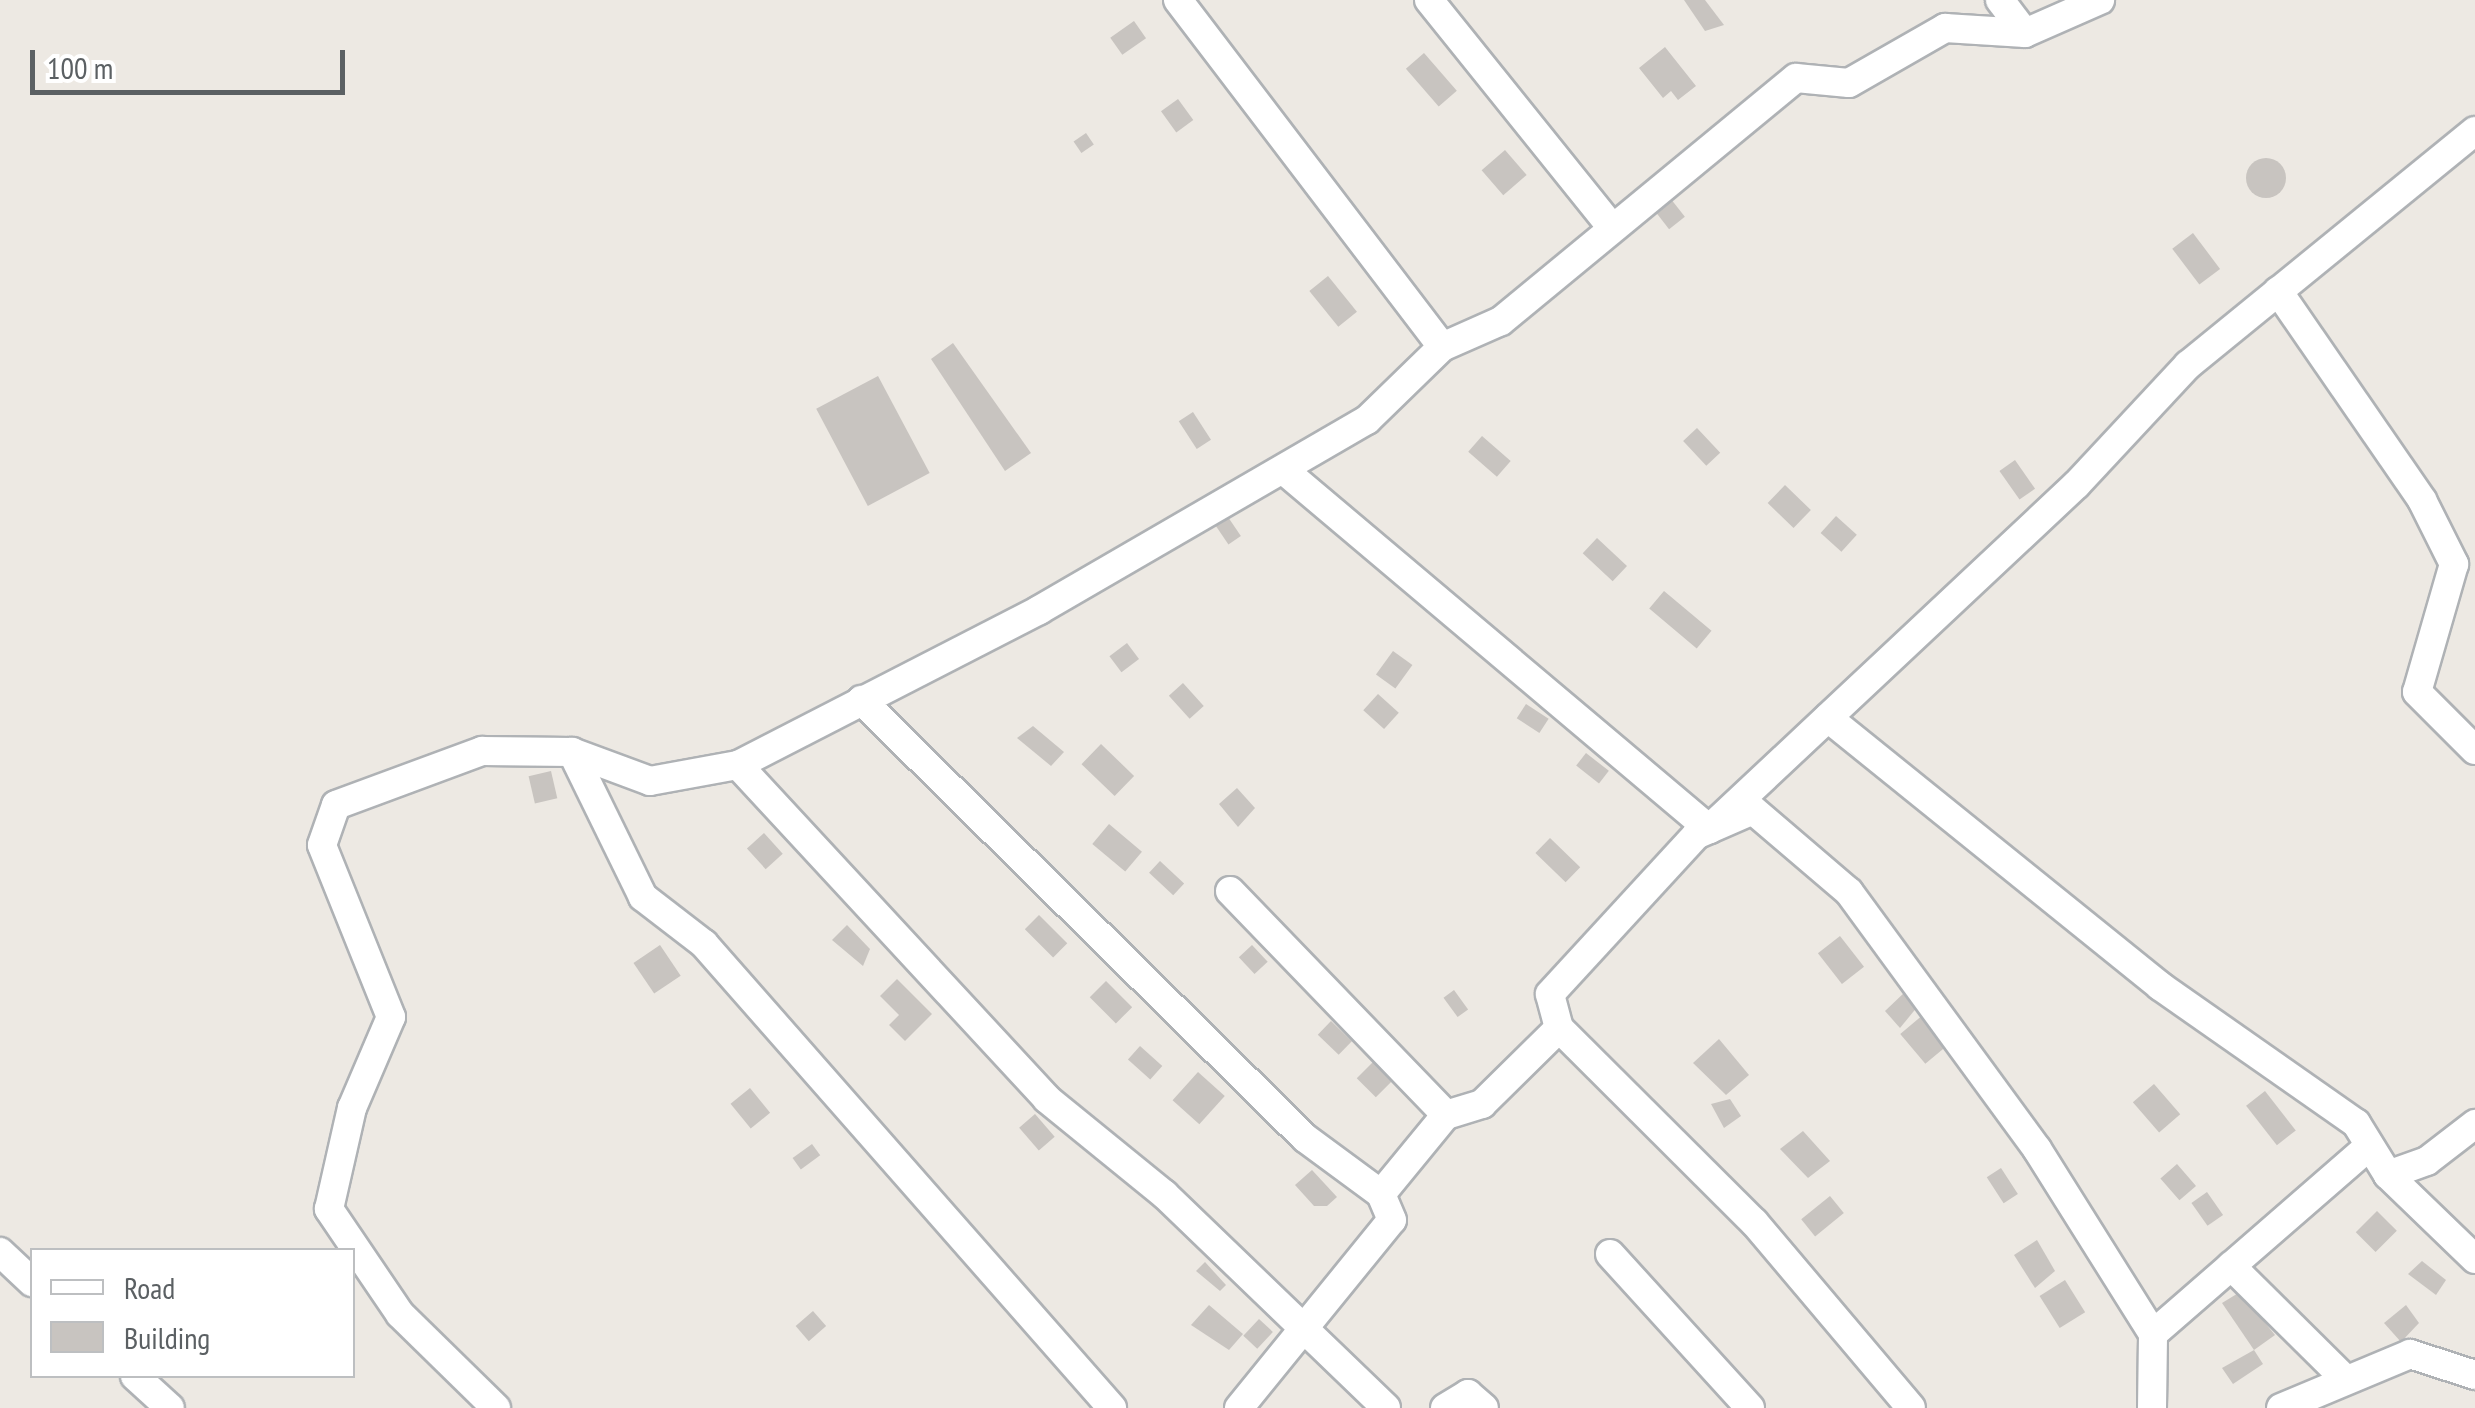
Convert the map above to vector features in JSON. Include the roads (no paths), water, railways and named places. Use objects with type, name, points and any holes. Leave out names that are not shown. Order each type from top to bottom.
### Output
[{"type":"street","points":[[1178,0],[1442,347]]},
{"type":"street","points":[[1429,0],[1609,224]]},
{"type":"street","points":[[2000,0],[2025,32]]},
{"type":"street","points":[[496,1408],[400,1314],[329,1209],[352,1108],[391,1017],[322,844],[336,805],[482,751],[572,752],[650,781],[738,765],[1286,472],[1367,420],[1442,347],[1501,321],[1609,224],[1796,78],[1850,83],[1945,28],[2025,32],[2100,0]]},
{"type":"street","points":[[1911,1408],[1754,1222],[1559,1028],[1550,994],[1708,829],[2078,484],[2188,365],[2475,131]]},
{"type":"street","points":[[2278,291],[2422,500],[2454,564],[2417,692],[2475,750]]},
{"type":"street","points":[[1286,472],[1708,829]]},
{"type":"street","points":[[861,700],[1306,1138],[1381,1194],[1392,1220],[1239,1408]]},
{"type":"street","points":[[1828,718],[2160,986],[2356,1123],[2388,1175],[2475,1259]]},
{"type":"street","points":[[572,752],[643,897],[704,944],[1112,1408]]},
{"type":"street","points":[[738,765],[1047,1099],[1306,1325],[1386,1408]]},
{"type":"street","points":[[1708,829],[1753,810],[1849,892],[2037,1149],[2153,1334],[2152,1408]]},
{"type":"street","points":[[1230,891],[1446,1115]]},
{"type":"street","points":[[1381,1194],[1446,1115],[1482,1104],[1559,1028]]},
{"type":"street","points":[[2388,1175],[2426,1161],[2475,1124]]},
{"type":"street","points":[[2153,1334],[2370,1146]]},
{"type":"street","points":[[0,1252],[30,1280]]},
{"type":"street","points":[[1610,1254],[1750,1408]]},
{"type":"street","points":[[2231,1266],[2342,1376]]},
{"type":"street","points":[[2281,1408],[2342,1376],[2410,1354],[2475,1375]]},
{"type":"street","points":[[137,1378],[170,1408]]},
{"type":"street","points":[[1444,1408],[1468,1394],[1484,1408]]}]
